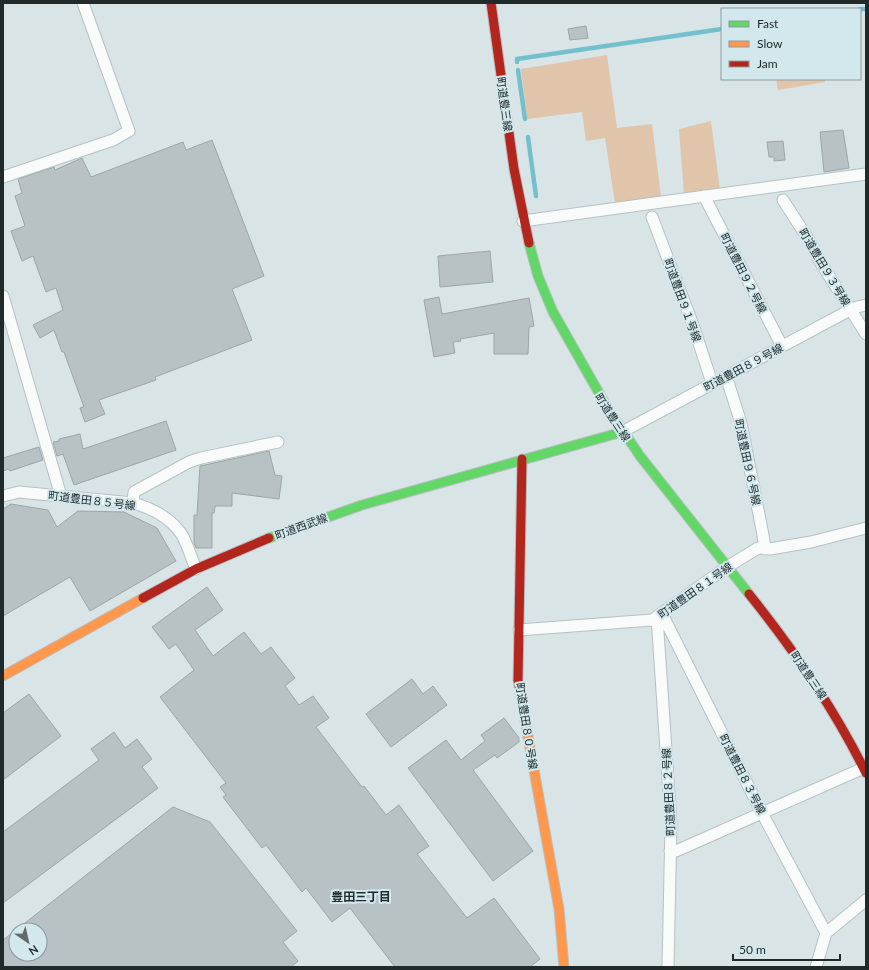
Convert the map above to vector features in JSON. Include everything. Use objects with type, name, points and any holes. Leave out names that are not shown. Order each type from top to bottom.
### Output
[{"type":"street","points":[[3,176],[113,140],[129,131],[83,3]]},
{"type":"street","name":"町道豊三線","points":[[491,3],[516,189],[523,221],[540,278],[552,310],[622,432],[786,642],[835,716],[865,769]]},
{"type":"street","points":[[523,221],[706,198],[866,174]]},
{"type":"street","name":"町道豊田９２号線","points":[[706,198],[782,346]]},
{"type":"street","name":"町道豊田９３号線","points":[[783,200],[866,334]]},
{"type":"street","name":"町道豊田９１号線","points":[[652,217],[693,325],[712,383]]},
{"type":"street","points":[[3,296],[61,496]]},
{"type":"street","name":"町道豊田８９号線","points":[[622,432],[850,310],[857,307],[866,306]]},
{"type":"street","name":"町道豊田９６号線","points":[[726,376],[741,423],[765,549]]},
{"type":"street","name":"町道西武線","points":[[3,676],[196,569],[286,531],[362,505],[622,432]]},
{"type":"street","points":[[133,503],[134,492],[189,462],[201,458],[278,442]]},
{"type":"street","name":"町道豊田８０号線","points":[[522,459],[519,630],[520,692],[559,909],[564,967]]},
{"type":"street","name":"町道豊田８５号線","points":[[3,496],[19,492],[133,503],[158,512],[170,521],[180,532],[196,569]]},
{"type":"street","name":"町道豊田８１号線","points":[[519,630],[652,620],[660,616],[727,567],[758,548],[765,549],[811,542],[866,528]]},
{"type":"street","name":"町道豊田８３号線","points":[[660,616],[826,933]]},
{"type":"street","name":"町道豊田８２号線","points":[[660,616],[671,824],[668,967]]},
{"type":"street","points":[[670,851],[676,851],[865,769]]},
{"type":"street","points":[[816,967],[826,933],[866,900]]},
{"type":"shaded area","points":[[607,55],[617,128],[652,124],[661,197],[615,203],[605,138],[586,141],[582,112],[527,119],[521,69]]},
{"type":"shaded area","points":[[776,80],[825,80],[825,82],[778,90]]},
{"type":"shaded area","points":[[711,121],[720,190],[684,194],[679,129]]},
{"type":"building","points":[[586,26],[588,38],[570,40],[568,29]]},
{"type":"building","points":[[843,130],[849,168],[824,172],[820,132]]},
{"type":"building","points":[[212,140],[264,276],[232,289],[252,340],[155,377],[156,380],[99,400],[105,414],[85,422],[80,408],[84,407],[64,352],[62,352],[54,330],[40,338],[33,325],[63,310],[56,288],[46,292],[33,256],[22,261],[11,231],[25,226],[15,196],[22,193],[18,179],[54,167],[55,170],[82,158],[91,177],[183,142],[186,150]]},
{"type":"building","points":[[783,141],[785,160],[774,161],[774,157],[769,157],[767,142]]},
{"type":"building","points":[[490,251],[493,282],[440,287],[438,256]]},
{"type":"building","points":[[439,297],[442,314],[529,298],[534,326],[529,327],[528,354],[494,354],[494,333],[460,339],[461,341],[453,342],[455,353],[434,357],[424,300]]},
{"type":"building","points":[[166,421],[176,450],[74,485],[63,454],[57,456],[53,442],[80,434],[83,449]]},
{"type":"building","points":[[39,447],[43,460],[10,471],[9,469],[3,471],[3,458]]},
{"type":"building","points":[[269,451],[275,475],[282,476],[279,499],[232,493],[232,506],[215,506],[214,513],[212,513],[212,548],[196,548],[194,543],[194,515],[197,515],[200,466]]},
{"type":"building","points":[[11,504],[48,510],[57,527],[78,511],[124,512],[157,528],[176,561],[90,611],[70,577],[3,616],[3,509]]},
{"type":"building","points":[[207,587],[223,610],[195,630],[213,656],[244,632],[261,654],[271,647],[295,678],[285,686],[299,705],[313,696],[329,718],[316,727],[362,787],[364,786],[386,815],[399,805],[429,846],[417,854],[467,918],[494,898],[540,959],[530,967],[395,967],[350,908],[332,922],[306,888],[302,892],[266,845],[262,848],[223,797],[226,795],[220,787],[226,783],[160,697],[194,670],[176,644],[169,649],[152,627]]},
{"type":"building","points":[[412,679],[423,694],[433,686],[447,705],[391,747],[366,714]]},
{"type":"building","points":[[29,694],[61,736],[3,780],[3,713]]},
{"type":"building","points":[[504,718],[519,738],[519,742],[497,758],[495,755],[473,770],[533,851],[493,881],[408,768],[446,740],[461,760],[485,741],[481,735]]},
{"type":"building","points":[[114,732],[125,748],[137,739],[152,759],[142,767],[158,788],[3,903],[3,832],[99,760],[91,749]]},
{"type":"building","points":[[173,807],[210,822],[297,931],[283,942],[298,961],[291,967],[3,967],[3,940],[8,936],[8,962],[48,962],[48,922],[26,922]]},
{"type":"waterway","points":[[861,9],[866,9]]},
{"type":"waterway","points":[[517,62],[517,59],[721,29]]},
{"type":"waterway","points":[[518,70],[525,119]]},
{"type":"waterway","points":[[528,137],[536,196]]},
{"type":"traffic: fast","points":[[529,243],[538,276],[553,312],[607,407],[640,456],[749,594]]},
{"type":"traffic: fast","points":[[269,538],[362,505],[622,432]]},
{"type":"traffic: slow","points":[[3,676],[143,598]]},
{"type":"traffic: slow","points":[[525,720],[559,909],[564,967]]},
{"type":"traffic: jam","points":[[491,3],[514,169],[529,243]]},
{"type":"traffic: jam","points":[[522,459],[518,680],[525,720]]},
{"type":"traffic: jam","points":[[143,598],[196,569],[269,538]]},
{"type":"traffic: jam","points":[[749,594],[782,636],[812,680],[841,725],[866,773]]},
{"type":"district","name":"豊田三丁目","points":[[361,896]]}]
